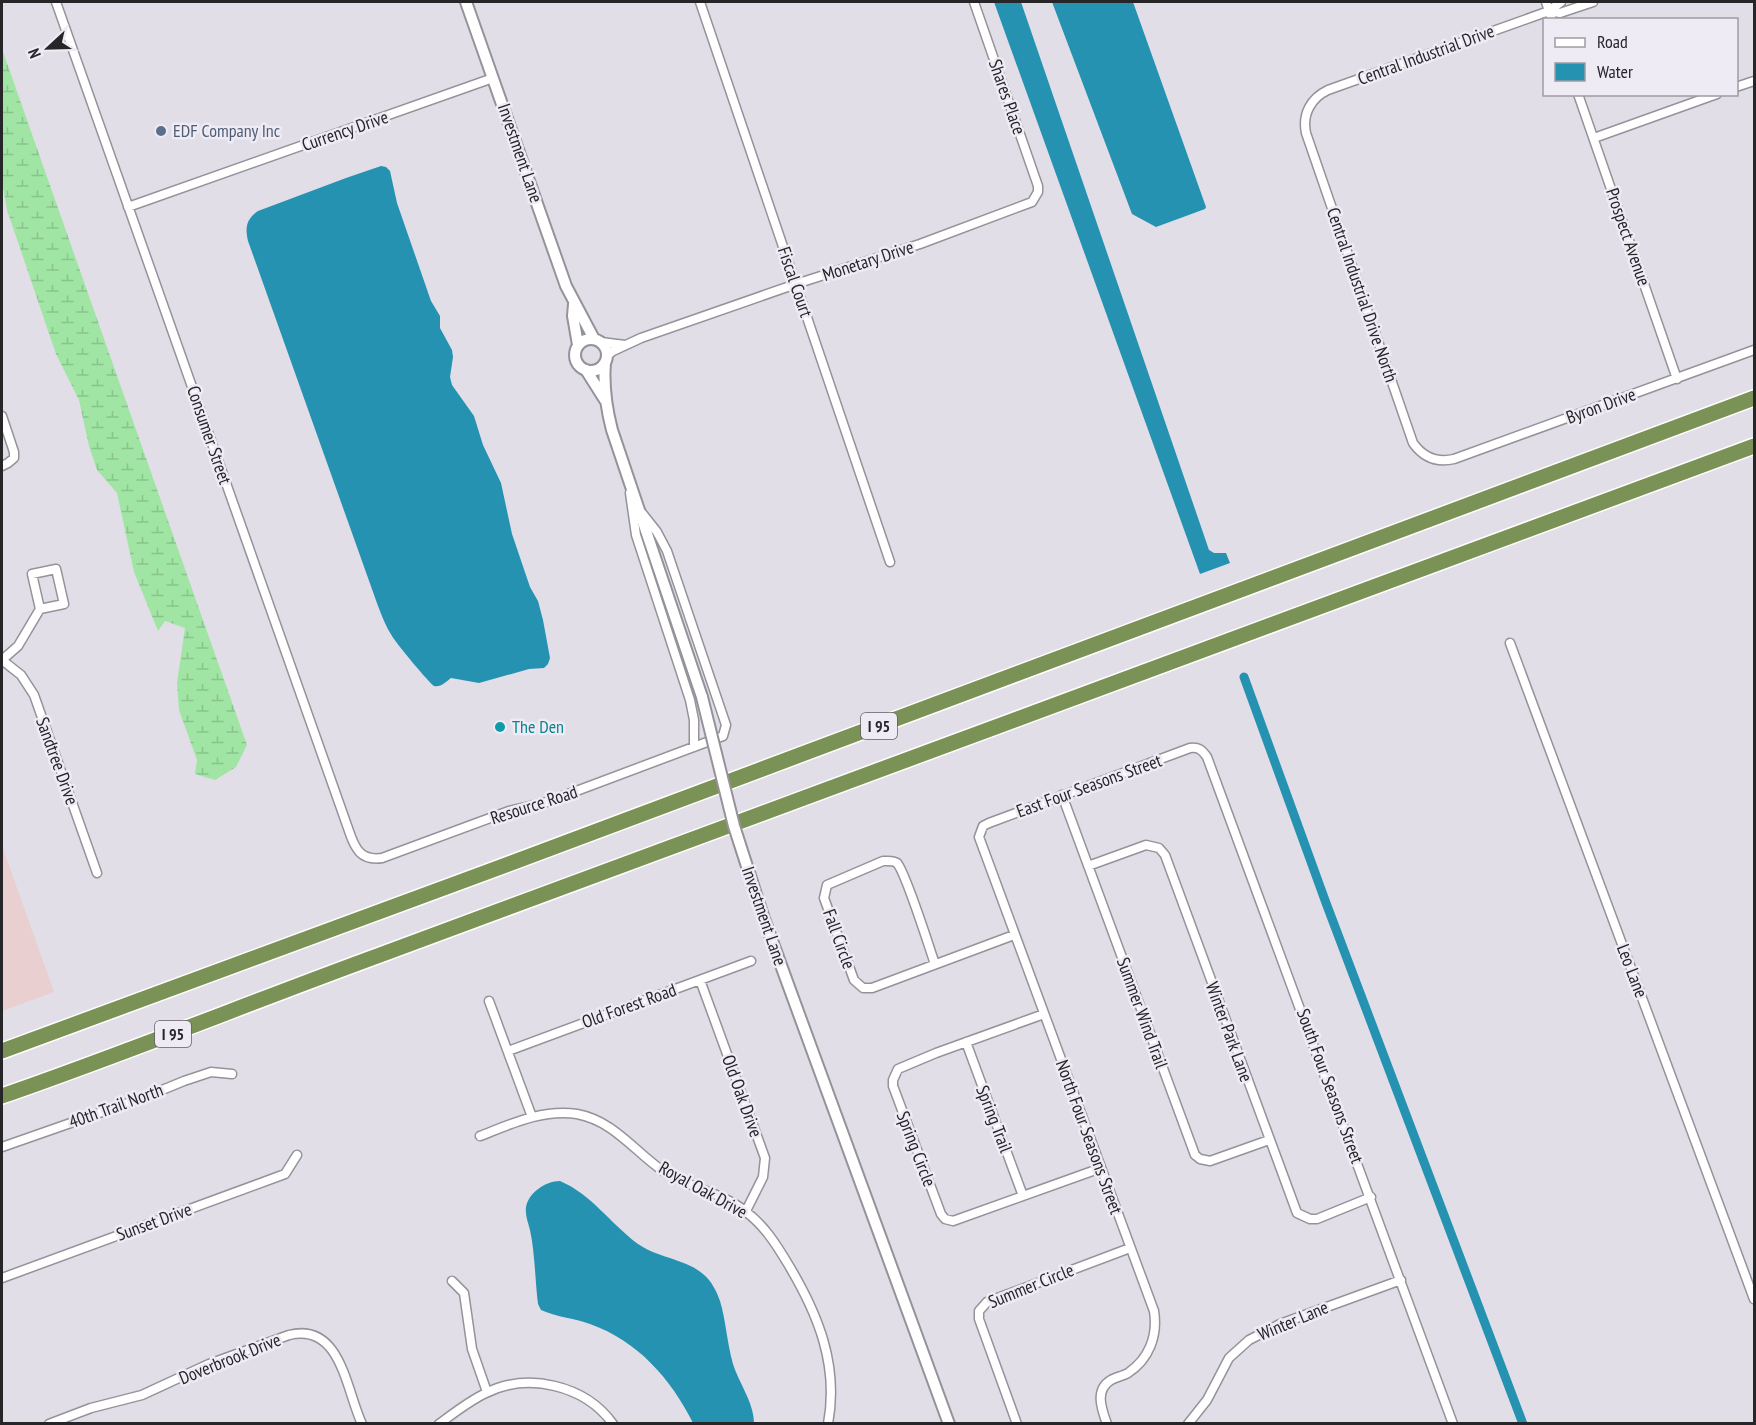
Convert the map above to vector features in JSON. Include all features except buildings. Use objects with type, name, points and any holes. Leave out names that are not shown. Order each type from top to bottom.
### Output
[{"type":"highway","name":"I 95","points":[[2,1051],[1755,398]]},
{"type":"highway","name":"I 95","points":[[2,1096],[100,1062],[377,956],[1431,569],[1755,446]]},
{"type":"street","name":"Consumer Street","points":[[56,2],[353,843],[360,854],[372,860]]},
{"type":"street","name":"Investment Lane","points":[[466,2],[566,286],[574,304],[598,340]]},
{"type":"street","name":"Fiscal Court","points":[[700,2],[890,562]]},
{"type":"street","name":"Shares Place","points":[[974,2],[1038,186],[1038,192]]},
{"type":"street","points":[[1546,2],[1551,15]]},
{"type":"street","name":"Central Industrial Drive","points":[[1551,15],[1561,2]]},
{"type":"street","name":"Central Industrial Drive","points":[[1308,108],[1317,96],[1328,90],[1593,2]]},
{"type":"street","name":"Currency Drive","points":[[128,207],[493,78]]},
{"type":"street","points":[[1738,87],[1755,81]]},
{"type":"street","name":"Prospect Avenue","points":[[1579,96],[1677,379]]},
{"type":"street","points":[[1594,138],[1711,96]]},
{"type":"street","name":"Central Industrial Drive North","points":[[1308,108],[1305,120],[1306,133],[1411,437],[1417,448],[1426,456],[1448,460]]},
{"type":"street","name":"Monetary Drive","points":[[606,359],[625,345],[641,338],[920,244],[1027,205],[1038,192]]},
{"type":"street","name":"Investment Lane","points":[[574,304],[573,316],[578,345]]},
{"type":"street","points":[[585,339],[598,340],[606,351],[606,359],[597,370],[586,370],[578,365],[575,352],[578,345],[585,339]]},
{"type":"street","name":"Monetary Drive","points":[[598,340],[625,345]]},
{"type":"street","name":"Byron Drive","points":[[1448,460],[1755,350]]},
{"type":"street","name":"Investment Lane","points":[[606,359],[603,381],[605,400],[628,479],[702,697],[734,826],[763,916],[949,1424]]},
{"type":"street","name":"Investment Lane","points":[[586,370],[605,400]]},
{"type":"street","points":[[2,416],[14,452],[14,458],[2,466]]},
{"type":"street","points":[[628,479],[636,535],[690,700],[694,720],[694,747]]},
{"type":"street","name":"Resource Road","points":[[372,860],[509,811],[547,802],[723,736],[726,725],[667,551],[657,532],[638,508]]},
{"type":"street","points":[[2,660],[18,646],[40,609],[32,574],[56,568],[64,604],[40,609]]},
{"type":"street","name":"Leo Lane","points":[[1510,643],[1755,1299]]},
{"type":"street","name":"Sandtree Drive","points":[[2,660],[21,675],[34,695],[97,873]]},
{"type":"street","name":"East Four Seasons Street","points":[[980,831],[988,824],[1190,748],[1202,750]]},
{"type":"street","name":"South Four Seasons Street","points":[[1202,750],[1207,757],[1454,1424]]},
{"type":"street","name":"Summer Wind Trail","points":[[1062,795],[1195,1155],[1200,1159],[1210,1161],[1269,1140]]},
{"type":"street","name":"North Four Seasons Street","points":[[980,831],[979,837],[987,863],[1154,1311],[1155,1332],[1149,1352],[1129,1372],[1112,1379],[1103,1388],[1100,1405],[1107,1424]]},
{"type":"street","name":"Winter Park Lane","points":[[1088,866],[1146,845],[1159,848],[1165,855],[1293,1207],[1302,1217],[1317,1219],[1371,1197]]},
{"type":"street","name":"Fall Circle","points":[[935,964],[897,864],[883,861],[827,885],[824,898],[854,980],[863,988],[872,988],[1014,935]]},
{"type":"street","name":"Old Forest Road","points":[[508,1051],[751,961]]},
{"type":"street","name":"Old Oak Drive","points":[[700,980],[765,1158],[763,1177],[746,1211]]},
{"type":"street","points":[[489,1001],[532,1117]]},
{"type":"street","name":"Spring Circle","points":[[1044,1014],[898,1069],[894,1074],[893,1086],[915,1146],[941,1214],[945,1219],[953,1221],[1101,1168]]},
{"type":"street","name":"Spring Trail","points":[[966,1042],[1023,1196]]},
{"type":"street","name":"40th Trail North","points":[[2,1147],[211,1072],[232,1074]]},
{"type":"street","name":"Royal Oak Drive","points":[[480,1136],[532,1117],[564,1113],[592,1118],[616,1131],[673,1177],[726,1199],[746,1211],[758,1221],[777,1246],[811,1304],[830,1362],[832,1396],[828,1424]]},
{"type":"street","name":"Sunset Drive","points":[[2,1278],[285,1174],[297,1155]]},
{"type":"street","name":"Summer Circle","points":[[1017,1424],[979,1319],[982,1306],[987,1302],[1130,1248]]},
{"type":"street","name":"Winter Lane","points":[[1188,1424],[1207,1400],[1229,1358],[1249,1340],[1280,1324],[1401,1280]]},
{"type":"street","points":[[452,1281],[464,1293],[472,1349],[487,1392]]},
{"type":"street","name":"Doverbrook Drive","points":[[49,1424],[91,1408],[142,1395],[209,1364],[289,1335],[302,1333],[321,1338],[334,1351],[362,1424]]},
{"type":"street","points":[[439,1424],[487,1392],[514,1384],[528,1383],[557,1386],[588,1400],[613,1424]]},
{"type":"shaded area","points":[[2,846],[54,992],[2,1011]]},
{"type":"green space","points":[[2,49],[247,745],[236,767],[215,780],[195,774],[197,760],[179,710],[177,683],[185,628],[165,621],[158,631],[134,572],[117,493],[97,470],[79,400],[56,354],[7,210],[2,181]]},
{"type":"water","points":[[994,2],[1021,2],[1209,550],[1214,553],[1226,553],[1230,563],[1200,574]]},
{"type":"water","points":[[1052,2],[1133,2],[1205,209],[1156,227],[1132,214]]},
{"type":"water","points":[[381,166],[390,171],[397,203],[431,301],[440,316],[440,328],[452,350],[450,377],[452,385],[474,416],[483,445],[501,483],[512,534],[543,620],[550,658],[544,668],[529,669],[479,683],[451,678],[441,685],[434,686],[395,640],[378,606],[248,241],[247,224],[258,211]]},
{"type":"water","points":[[560,1181],[591,1201],[638,1244],[688,1265],[709,1279],[720,1301],[733,1364],[749,1401],[754,1423],[693,1423],[674,1391],[638,1351],[607,1331],[541,1310],[538,1304],[533,1248],[526,1207],[534,1192],[539,1188]]},
{"type":"waterway","points":[[1244,677],[1326,903],[1523,1424]]},
{"type":"place","name":"EDF Company Inc","points":[[161,131]]},
{"type":"place","name":"The Den","points":[[500,727]]}]
